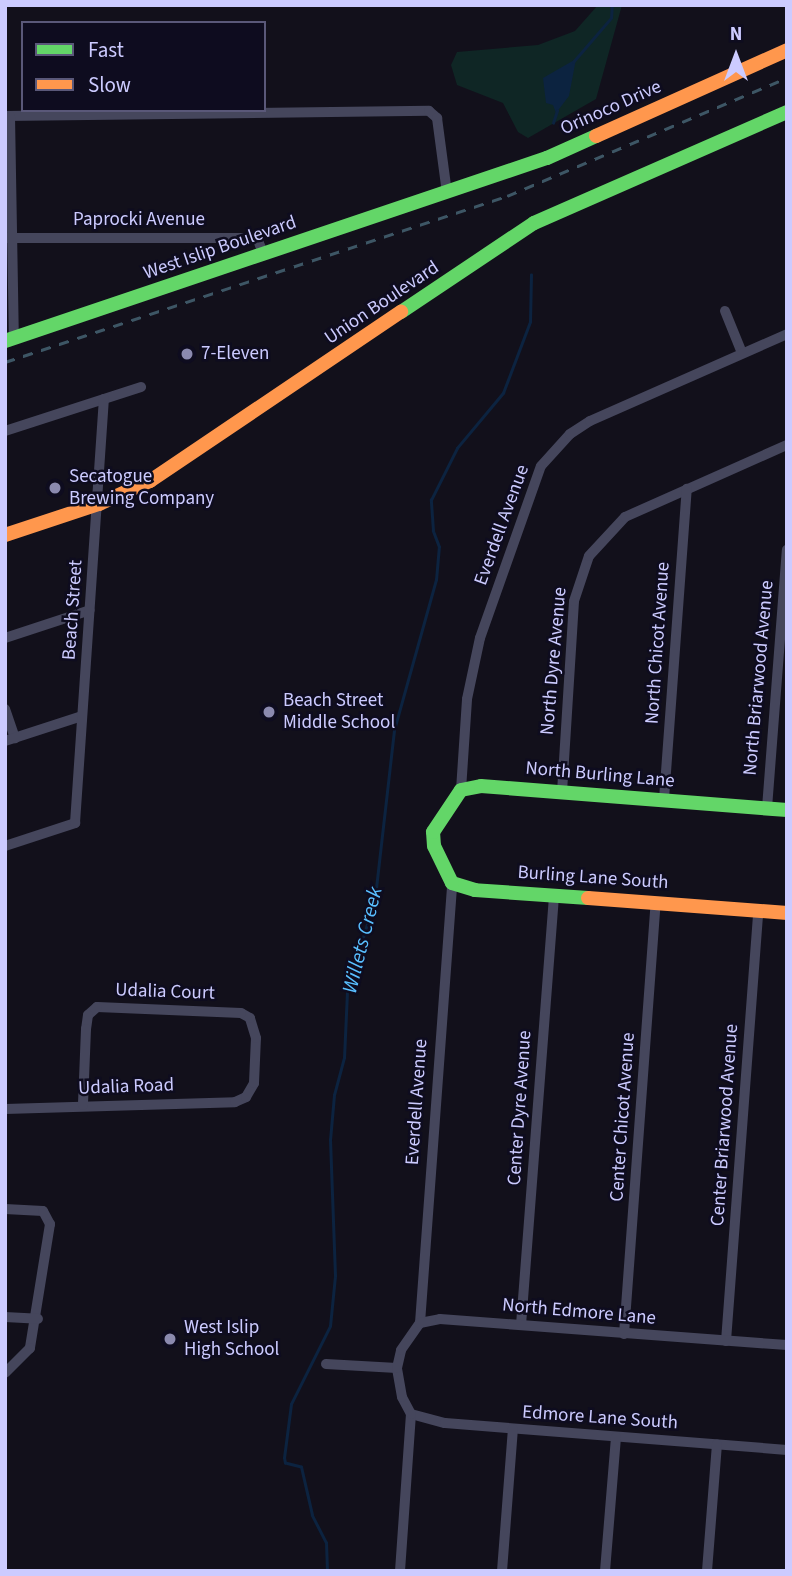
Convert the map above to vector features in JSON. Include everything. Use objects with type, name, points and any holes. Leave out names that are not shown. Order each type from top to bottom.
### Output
[{"type":"street","name":"Orinoco Drive","points":[[447,193],[547,158],[787,50]]},
{"type":"street","points":[[10,340],[8,116],[429,111],[437,117],[447,193]]},
{"type":"street","name":"Union Boulevard","points":[[5,535],[99,504],[190,458],[506,238],[551,214],[787,112]]},
{"type":"street","name":"West Islip Boulevard","points":[[10,340],[447,193]]},
{"type":"street","name":"Paprocki Avenue","points":[[9,238],[257,238],[263,253]]},
{"type":"street","points":[[725,311],[742,353]]},
{"type":"street","name":"Everdell Avenue","points":[[461,790],[467,699],[480,638],[541,466],[570,434],[590,421],[787,334]]},
{"type":"street","points":[[5,431],[141,387]]},
{"type":"street","name":"Beach Street","points":[[5,846],[75,823],[99,504],[104,399]]},
{"type":"street","name":"North Dyre Avenue","points":[[562,792],[579,577],[604,534],[625,517],[787,445]]},
{"type":"street","name":"North Chicot Avenue","points":[[664,799],[687,489]]},
{"type":"street","name":"North Briarwood Avenue","points":[[766,808],[787,550]]},
{"type":"street","points":[[5,638],[90,610]]},
{"type":"street","points":[[5,709],[10,740],[82,716]]},
{"type":"street","name":"North Burling Lane","points":[[461,790],[481,786],[787,810]]},
{"type":"street","points":[[452,883],[434,846],[433,832],[461,790]]},
{"type":"street","name":"Everdell Avenue","points":[[420,1323],[452,883]]},
{"type":"street","name":"Burling Lane South","points":[[452,883],[475,890],[787,913]]},
{"type":"street","name":"Center Dyre Avenue","points":[[521,1325],[554,894]]},
{"type":"street","name":"Center Chicot Avenue","points":[[624,1334],[656,902]]},
{"type":"street","name":"Center Briarwood Avenue","points":[[726,1341],[758,911]]},
{"type":"street","name":"Udalia Court","points":[[83,1105],[88,1015],[97,1007],[111,1006],[241,1013],[250,1018],[256,1038],[254,1083],[246,1097]]},
{"type":"street","name":"Udalia Road","points":[[5,1109],[235,1102],[246,1097]]},
{"type":"street","points":[[5,1209],[43,1211],[51,1224],[38,1319],[30,1348],[7,1373]]},
{"type":"street","points":[[5,1318],[38,1319]]},
{"type":"street","name":"North Edmore Lane","points":[[420,1323],[440,1319],[787,1345]]},
{"type":"street","points":[[400,1571],[411,1414],[401,1397],[397,1368],[401,1350],[420,1323]]},
{"type":"street","points":[[326,1364],[397,1368]]},
{"type":"street","name":"Edmore Lane South","points":[[411,1414],[428,1421],[787,1450]]},
{"type":"street","points":[[502,1571],[513,1429]]},
{"type":"street","points":[[605,1571],[617,1437]]},
{"type":"street","points":[[707,1571],[717,1444]]},
{"type":"green space","points":[[598,5],[622,5],[596,99],[528,138],[518,132],[503,103],[457,85],[451,65],[457,52],[538,45],[575,31]]},
{"type":"water","points":[[576,59],[569,96],[556,113],[553,105],[546,103],[543,78]]},
{"type":"waterway","name":"Willets Creek","points":[[573,62],[611,18],[612,5]]},
{"type":"waterway","name":"Willets Creek","points":[[553,123],[557,111]]},
{"type":"waterway","name":"Willets Creek","points":[[327,1571],[326,1543],[312,1515],[301,1467],[285,1463],[284,1458],[291,1404],[330,1326],[335,1276],[330,1140],[334,1095],[344,1058],[347,991],[375,897],[394,730],[436,580],[439,547],[433,531],[431,500],[457,448],[503,393],[530,322],[531,275]]},
{"type":"railway","points":[[5,362],[507,196],[787,78]]},
{"type":"traffic: fast","points":[[401,312],[534,223],[787,112]]},
{"type":"traffic: fast","points":[[5,341],[547,158],[596,136]]},
{"type":"traffic: fast","points":[[588,898],[475,890],[452,883],[434,846],[433,832],[461,790],[481,786],[787,810]]},
{"type":"traffic: slow","points":[[596,136],[787,50]]},
{"type":"traffic: slow","points":[[5,535],[99,504],[150,481],[401,312]]},
{"type":"traffic: slow","points":[[588,898],[787,913]]},
{"type":"place","name":"7-Eleven","points":[[187,354]]},
{"type":"place","name":"Secatogue Brewing Company","points":[[55,488]]},
{"type":"place","name":"Beach Street Middle School","points":[[269,712]]},
{"type":"place","name":"West Islip High School","points":[[170,1339]]}]
